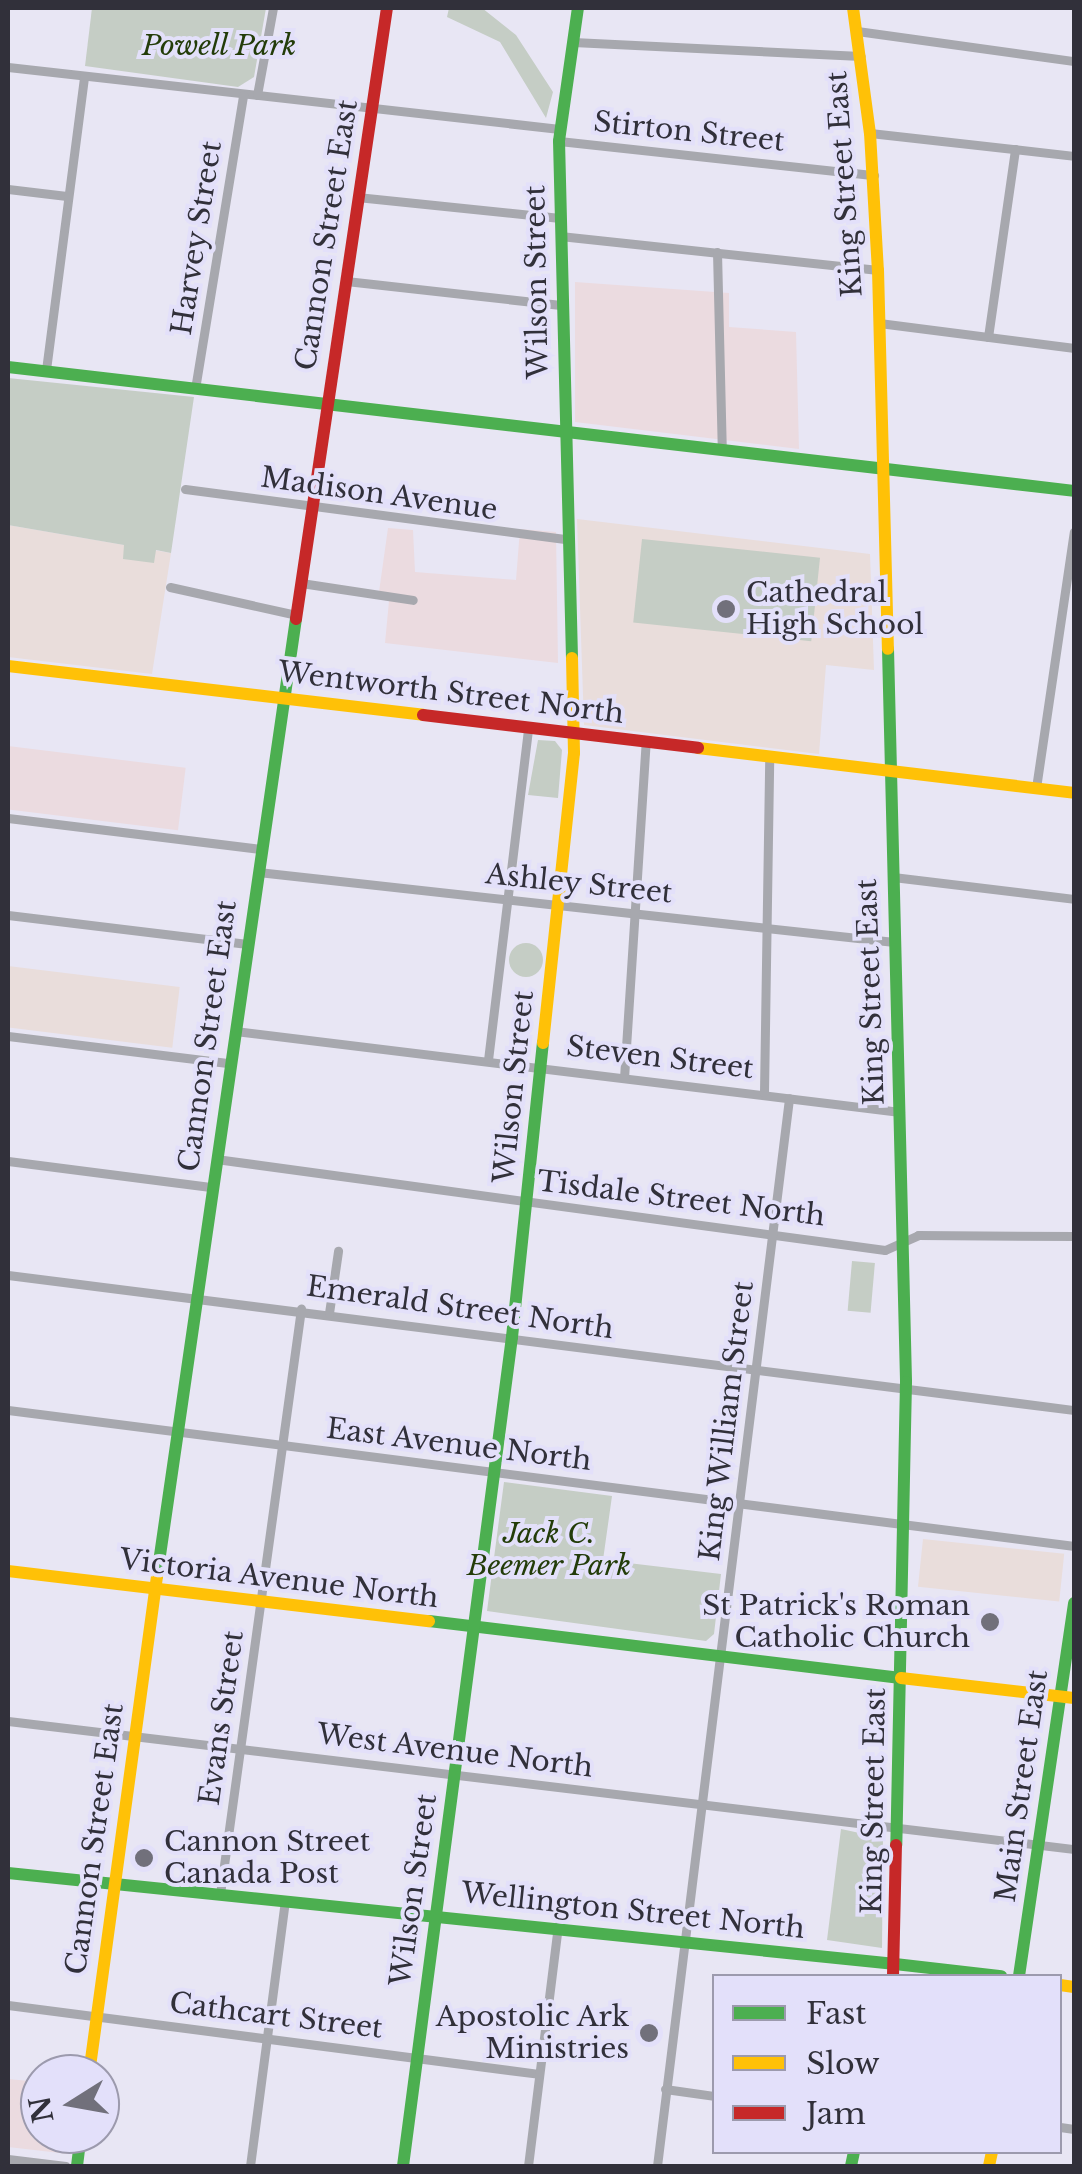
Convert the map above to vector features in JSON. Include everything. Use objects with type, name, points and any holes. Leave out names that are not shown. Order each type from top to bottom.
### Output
[{"type":"main road","name":"Cannon Street East","points":[[91,2054],[195,1296],[387,8]]},
{"type":"main road","name":"Wilson Street","points":[[403,2166],[512,1337],[543,1067],[574,733],[560,135],[578,8]]},
{"type":"main road","name":"King Street East","points":[[853,8],[874,175],[878,270],[906,1390],[894,1970]]},
{"type":"main road","points":[[8,366],[1074,491]]},
{"type":"main road","name":"Wentworth Street North","points":[[8,666],[1074,793]]},
{"type":"main road","name":"Victoria Avenue North","points":[[8,1571],[1068,1697]]},
{"type":"main road","name":"Main Street East","points":[[1019,1974],[1068,1697],[1074,1603]]},
{"type":"main road","name":"Wellington Street North","points":[[8,1873],[558,1926],[894,1970],[966,1974]]},
{"type":"street","points":[[257,95],[272,8]]},
{"type":"street","points":[[857,30],[1074,61]]},
{"type":"street","points":[[572,42],[861,56]]},
{"type":"street","name":"Stirton Street","points":[[8,66],[874,175]]},
{"type":"street","points":[[46,370],[84,76]]},
{"type":"street","name":"Harvey Street","points":[[196,389],[243,95]]},
{"type":"street","points":[[870,134],[1074,156]]},
{"type":"street","points":[[988,337],[1014,149]]},
{"type":"street","points":[[8,189],[67,196]]},
{"type":"street","points":[[357,197],[560,218]]},
{"type":"street","points":[[560,236],[878,270]]},
{"type":"street","points":[[717,252],[722,450]]},
{"type":"street","points":[[346,281],[561,304]]},
{"type":"street","points":[[879,323],[1074,348]]},
{"type":"street","name":"Madison Avenue","points":[[184,489],[567,540]]},
{"type":"street","points":[[1036,788],[1074,532]]},
{"type":"street","points":[[301,583],[412,600]]},
{"type":"street","points":[[170,586],[296,616]]},
{"type":"street","points":[[488,1060],[528,728]]},
{"type":"street","points":[[624,1078],[646,741]]},
{"type":"street","points":[[764,1092],[769,756]]},
{"type":"street","points":[[8,818],[262,850]]},
{"type":"street","name":"Ashley Street","points":[[258,872],[894,942]]},
{"type":"street","points":[[893,877],[1074,899]]},
{"type":"street","points":[[8,915],[248,944]]},
{"type":"street","name":"Steven Street","points":[[234,1031],[764,1092],[900,1112]]},
{"type":"street","points":[[8,1036],[229,1064]]},
{"type":"street","name":"King William Street","points":[[657,2166],[789,1098]]},
{"type":"street","name":"Tisdale Street North","points":[[216,1159],[885,1250],[918,1234],[1074,1236]]},
{"type":"street","points":[[8,1161],[212,1187]]},
{"type":"street","points":[[329,1313],[338,1252]]},
{"type":"street","name":"Emerald Street North","points":[[8,1274],[1074,1410]]},
{"type":"street","name":"Evans Street","points":[[220,1894],[300,1310]]},
{"type":"street","name":"East Avenue North","points":[[8,1410],[1074,1546]]},
{"type":"street","name":"West Avenue North","points":[[8,1721],[1074,1849]]},
{"type":"street","points":[[250,2166],[284,1900]]},
{"type":"street","points":[[528,2166],[558,1926]]},
{"type":"street","name":"Cathcart Street","points":[[8,2005],[539,2074]]},
{"type":"street","points":[[665,2089],[712,2096]]},
{"type":"street","points":[[8,2160],[66,2166]]},
{"type":"shaded area","points":[[575,282],[729,293],[729,327],[796,332],[799,449],[575,422]]},
{"type":"shaded area","name":"Cathedral High School","points":[[577,519],[870,554],[874,670],[826,665],[819,754],[584,725]]},
{"type":"shaded area","points":[[8,525],[171,553],[152,674],[8,657]]},
{"type":"shaded area","points":[[388,528],[413,530],[415,572],[516,580],[520,529],[556,532],[558,663],[385,643],[389,601],[378,599]]},
{"type":"shaded area","points":[[8,746],[186,768],[178,830],[8,809]]},
{"type":"shaded area","points":[[8,966],[180,987],[172,1048],[8,1027]]},
{"type":"shaded area","points":[[923,1539],[1064,1554],[1059,1602],[918,1587]]},
{"type":"shaded area","points":[[8,2079],[20,2080],[20,2148],[8,2147]]},
{"type":"green space","name":"Powell Park","points":[[92,8],[266,8],[254,77],[238,87],[85,66]]},
{"type":"green space","points":[[449,8],[482,8],[516,35],[553,92],[546,118],[500,42],[447,17]]},
{"type":"green space","points":[[8,378],[194,397],[171,553],[156,550],[154,563],[123,559],[124,545],[8,525]]},
{"type":"green space","points":[[642,539],[820,558],[811,641],[633,623]]},
{"type":"green space","points":[[538,740],[555,741],[562,750],[558,798],[528,795]]},
{"type":"green space","points":[[526,943],[538,948],[543,960],[538,972],[526,977],[514,972],[509,960],[514,948]]},
{"type":"green space","points":[[852,1261],[875,1263],[871,1313],[848,1311]]},
{"type":"green space","name":"Jack C. Beemer Park","points":[[504,1482],[612,1496],[603,1560],[721,1574],[714,1634],[706,1641],[487,1611]]},
{"type":"green space","points":[[841,1829],[883,1838],[882,1948],[827,1940]]},
{"type":"traffic: fast","points":[[572,658],[559,141],[578,8]]},
{"type":"traffic: fast","points":[[8,367],[1074,491]]},
{"type":"traffic: fast","points":[[157,1576],[296,619]]},
{"type":"traffic: fast","points":[[888,649],[906,1382],[896,1845]]},
{"type":"traffic: fast","points":[[403,2166],[512,1337],[543,1043]]},
{"type":"traffic: fast","points":[[1019,1974],[1074,1603]]},
{"type":"traffic: fast","points":[[429,1621],[901,1678]]},
{"type":"traffic: fast","points":[[8,1873],[895,1964]]},
{"type":"traffic: fast","points":[[895,1964],[983,1974]]},
{"type":"traffic: fast","points":[[77,2166],[78,2154]]},
{"type":"traffic: fast","points":[[851,2166],[854,2154]]},
{"type":"traffic: slow","points":[[853,8],[870,133],[878,270],[888,649]]},
{"type":"traffic: slow","points":[[543,1043],[574,753],[572,658]]},
{"type":"traffic: slow","points":[[8,666],[423,715]]},
{"type":"traffic: slow","points":[[698,748],[1074,793]]},
{"type":"traffic: slow","points":[[8,1571],[429,1621]]},
{"type":"traffic: slow","points":[[92,2054],[157,1576]]},
{"type":"traffic: slow","points":[[901,1678],[1074,1698]]},
{"type":"traffic: slow","points":[[1062,1985],[1074,1987]]},
{"type":"traffic: slow","points":[[989,2166],[992,2154]]},
{"type":"traffic: jam","points":[[296,619],[387,8]]},
{"type":"traffic: jam","points":[[423,715],[698,748]]},
{"type":"traffic: jam","points":[[893,1974],[896,1845]]},
{"type":"place","name":"Cathedral High School","points":[[726,609]]},
{"type":"place","name":"St Patrick's Roman Catholic Church","points":[[990,1622]]},
{"type":"place","name":"Cannon Street Canada Post","points":[[144,1858]]},
{"type":"place","name":"Apostolic Ark Ministries","points":[[649,2033]]}]
